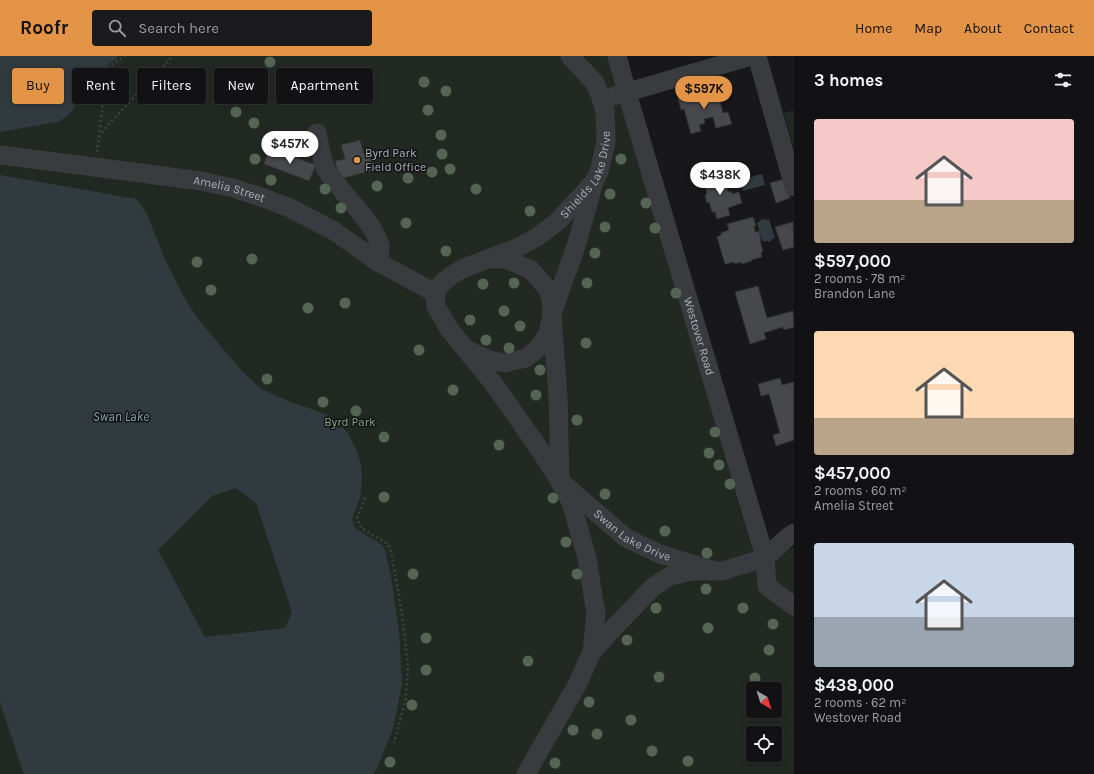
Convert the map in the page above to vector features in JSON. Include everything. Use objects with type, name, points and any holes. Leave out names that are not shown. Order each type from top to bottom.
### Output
[{"type":"street","name":"Shields Lake Drive","points":[[435,293],[442,283],[464,268],[517,248],[537,237],[557,222],[594,182],[599,172],[606,142],[605,111],[595,83],[570,56]]},
{"type":"street","name":"Westover Road","points":[[617,56],[765,558],[767,586],[794,606]]},
{"type":"street","points":[[602,100],[752,56]]},
{"type":"street","points":[[757,56],[794,187]]},
{"type":"street","points":[[317,133],[325,168],[376,234],[380,246],[378,262]]},
{"type":"street","name":"Amelia Street","points":[[4,156],[156,174],[233,188],[288,207],[334,231],[378,262],[435,293]]},
{"type":"street","name":"Swan Lake Drive","points":[[466,350],[489,360],[504,363],[526,358],[538,348],[548,334],[552,314],[577,243],[594,182]]},
{"type":"street","name":"Shields Lake Drive","points":[[488,260],[505,259],[530,269],[548,289],[552,314]]},
{"type":"street","name":"Swan Lake Drive","points":[[435,293],[436,306],[449,329],[493,383],[536,444],[560,481],[571,502],[587,558],[596,614],[592,652]]},
{"type":"street","name":"Swan Lake Drive","points":[[552,314],[558,398],[560,481],[626,538],[660,554],[716,571]]},
{"type":"street","points":[[765,558],[794,533]]},
{"type":"street","name":"Swan Lake Drive","points":[[526,774],[577,685],[592,652],[653,587],[670,576],[692,570],[722,572],[765,558]]},
{"type":"path","points":[[97,152],[107,68],[124,56]]},
{"type":"path","points":[[99,138],[114,118],[173,56]]},
{"type":"path","points":[[365,498],[357,518],[361,528],[388,544],[392,556],[402,614],[408,667],[406,698],[394,743]]},
{"type":"green space","name":"Byrd Park","points":[[0,56],[608,56],[757,567],[794,547],[794,774],[0,774]]},
{"type":"green space","points":[[794,110],[794,150],[784,113]]},
{"type":"water","points":[[0,56],[119,56],[104,68],[72,68],[72,104],[76,104],[73,110],[63,119],[57,122],[0,132]]},
{"type":"water","points":[[762,174],[765,185],[743,191],[740,180]]},
{"type":"water","name":"Swan Lake","points":[[0,175],[136,199],[147,214],[164,257],[186,301],[199,320],[240,369],[261,389],[293,403],[329,416],[348,433],[357,451],[361,465],[362,479],[360,498],[352,519],[355,528],[382,545],[385,550],[391,577],[399,630],[402,683],[392,732],[373,774],[24,774],[0,702]],"holes":[[[236,488],[256,503],[292,612],[285,628],[205,637],[158,550],[212,496]]]},
{"type":"water","points":[[763,219],[769,219],[775,238],[770,242],[763,242],[757,223]]},
{"type":"building","points":[[714,88],[717,91],[723,113],[728,112],[732,124],[716,128],[713,117],[704,119],[705,123],[699,125],[701,131],[691,134],[684,109],[681,110],[678,98],[698,92],[699,96],[706,94],[706,91]]},
{"type":"building","name":"Byrd Park Field Office","points":[[360,140],[364,154],[372,152],[377,169],[340,179],[335,161],[345,159],[341,145]]},
{"type":"building","points":[[269,148],[316,165],[309,181],[264,164]]},
{"type":"building","points":[[718,173],[720,178],[723,177],[728,192],[731,191],[732,194],[739,192],[742,203],[728,208],[730,215],[717,219],[715,212],[712,212],[709,202],[707,203],[705,195],[707,194],[704,182],[706,182],[705,177]]},
{"type":"building","points":[[784,179],[790,198],[776,203],[770,183]]},
{"type":"building","points":[[753,217],[756,226],[754,226],[755,232],[759,231],[763,252],[761,252],[762,257],[741,264],[741,262],[734,264],[734,262],[725,264],[717,237],[721,235],[721,233],[729,230],[727,224]]},
{"type":"building","points":[[793,222],[794,247],[783,250],[775,227]]},
{"type":"building","points":[[758,286],[767,318],[793,311],[794,327],[784,330],[783,327],[764,333],[766,339],[750,344],[735,292]]},
{"type":"building","points":[[780,378],[782,385],[794,382],[794,440],[776,446],[773,435],[780,433],[769,394],[761,396],[758,384]]},
{"type":"place","name":"Byrd Park Field Office","points":[[357,160]]}]
